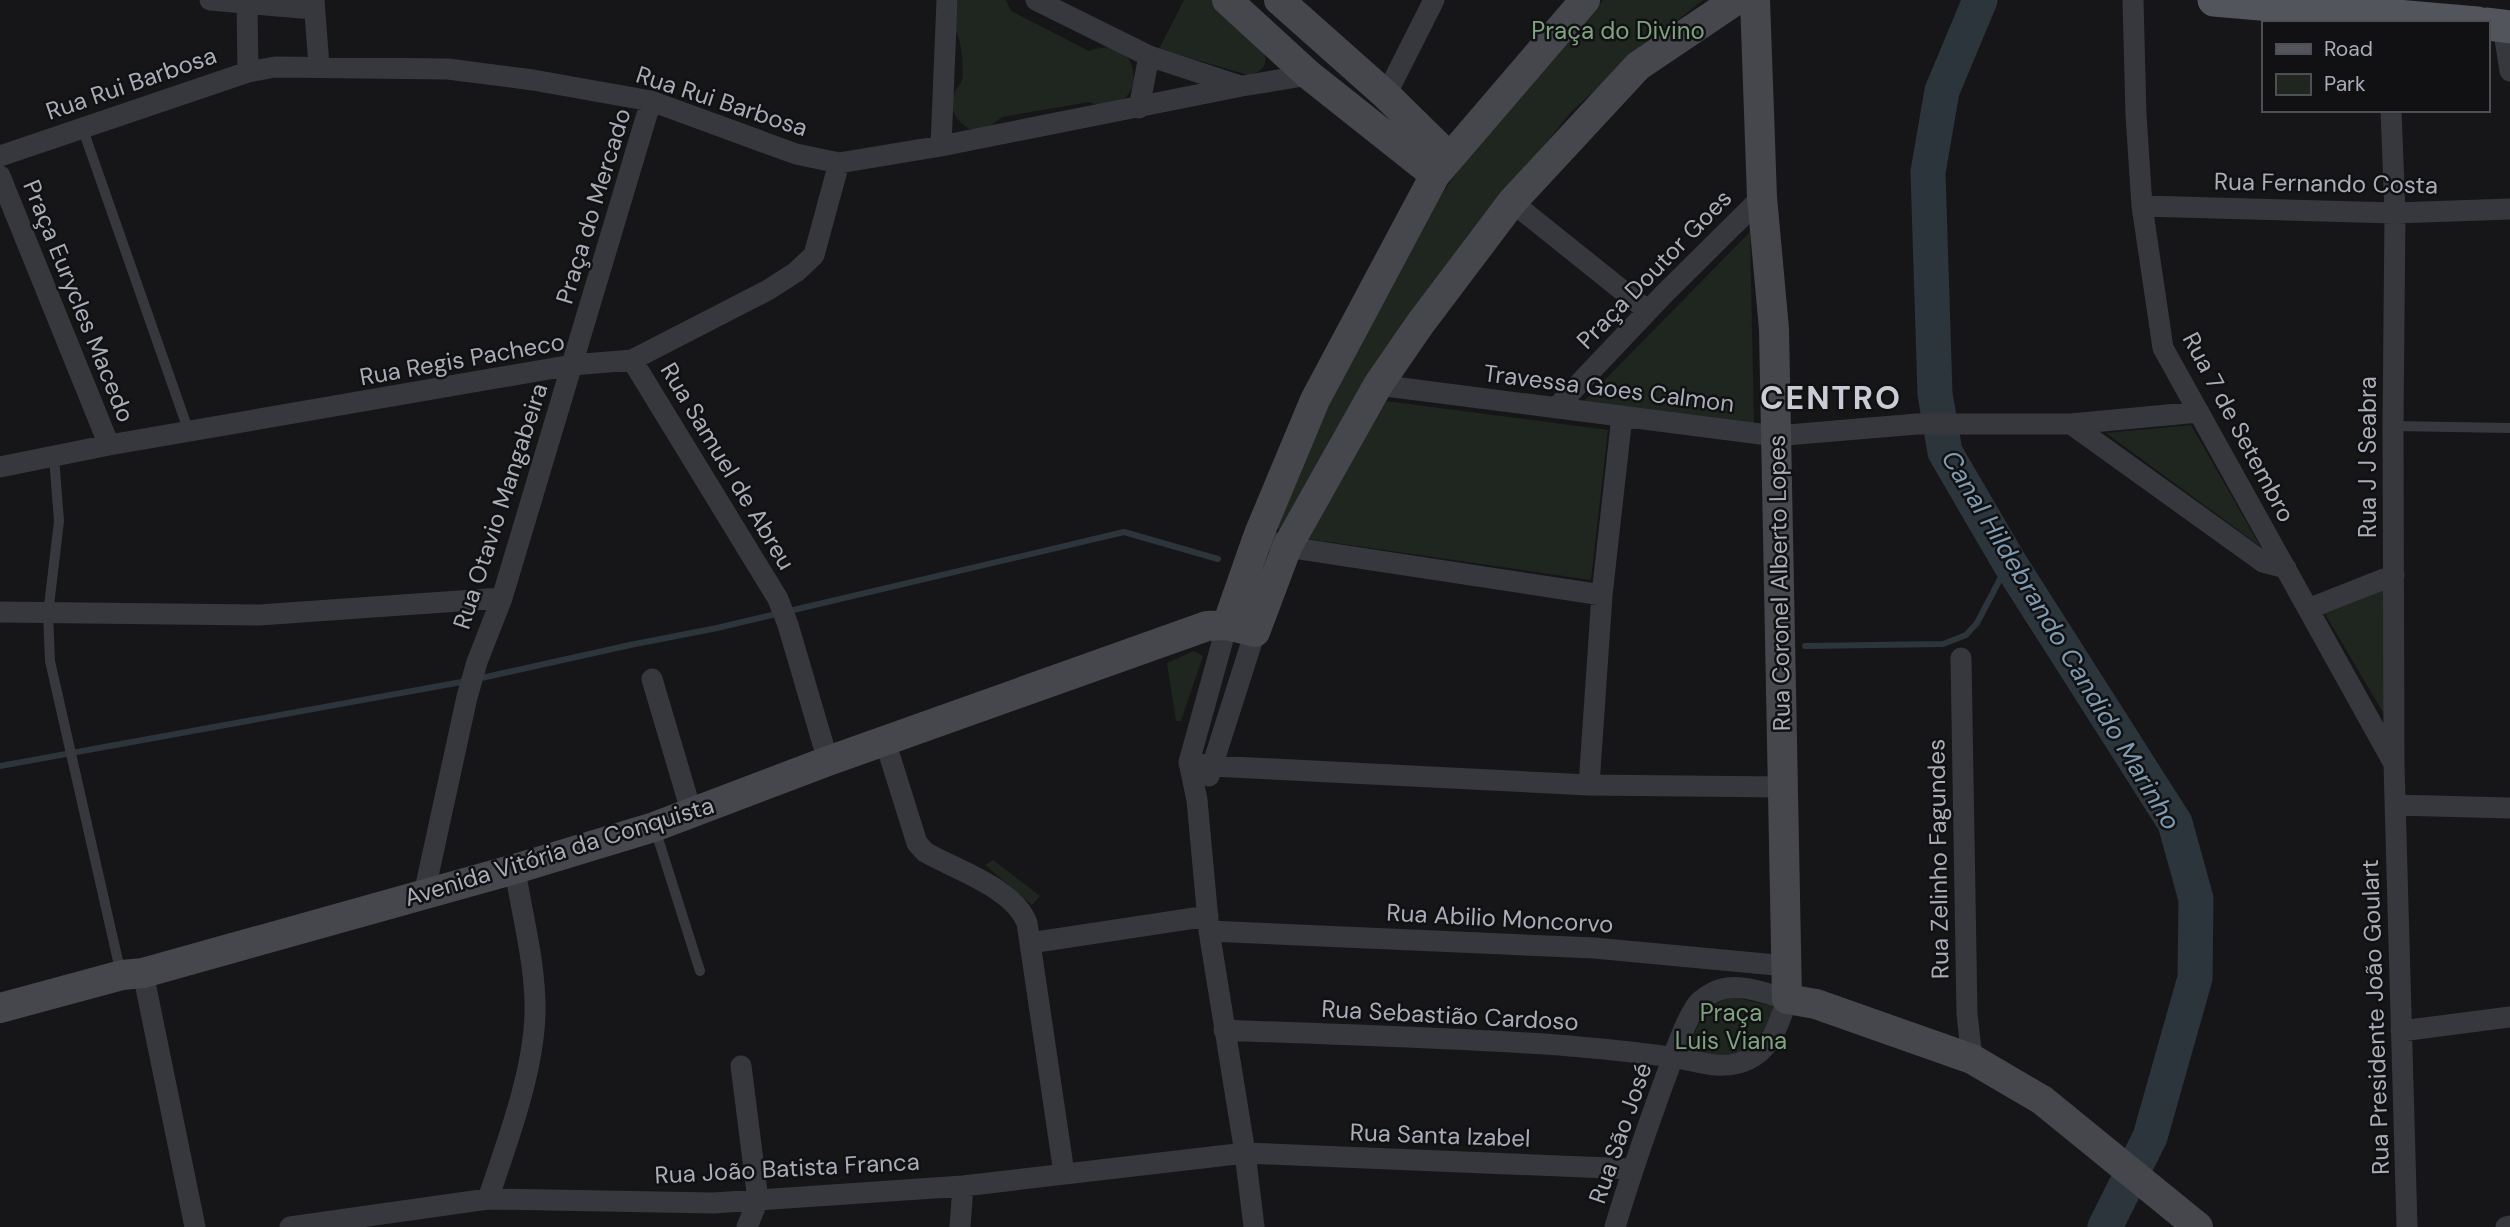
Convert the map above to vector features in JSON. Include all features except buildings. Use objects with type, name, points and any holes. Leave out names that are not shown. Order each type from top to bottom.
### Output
[{"type":"main road","points":[[1227,0],[1309,75],[1442,166]]},
{"type":"main road","points":[[1279,0],[1386,95],[1442,166]]},
{"type":"main road","points":[[1241,629],[1259,534],[1315,400],[1442,166],[1585,0]]},
{"type":"main road","points":[[1241,629],[1378,385],[1420,324],[1512,202],[1638,66],[1736,0]]},
{"type":"main road","name":"Rua Coronel Alberto Lopes","points":[[1755,0],[1762,197],[1774,329],[1787,999]]},
{"type":"main road","points":[[2214,0],[2394,13],[2461,21]]},
{"type":"main road","name":"Avenida Vitória da Conquista","points":[[0,1008],[515,869],[654,827],[828,761],[1207,626],[1241,629]]},
{"type":"main road","points":[[1787,999],[1816,1004],[1972,1059],[2042,1100],[2198,1227]]},
{"type":"street","points":[[210,0],[314,4],[319,66]]},
{"type":"street","points":[[941,146],[947,0]]},
{"type":"street","points":[[1036,0],[1149,56],[1242,86]]},
{"type":"street","points":[[1386,95],[1434,0]]},
{"type":"street","name":"Rua 7 de Setembro","points":[[2133,0],[2142,206],[2163,348],[2394,764]]},
{"type":"street","points":[[247,3],[248,72]]},
{"type":"street","points":[[2494,25],[2510,71]]},
{"type":"street","points":[[1139,108],[1149,56]]},
{"type":"street","name":"Rua Rui Barbosa","points":[[0,156],[248,72],[275,67],[448,69],[651,101],[796,154],[839,163],[1309,75]]},
{"type":"street","name":"Praça do Mercado","points":[[572,365],[651,101]]},
{"type":"street","name":"Rua J J Seabra","points":[[2391,112],[2395,213],[2395,805]]},
{"type":"street","name":"Rua Regis Pacheco","points":[[0,467],[109,445],[572,365],[632,360],[768,290],[796,272],[814,255],[839,163]]},
{"type":"street","name":"Praça Eurycles Macedo","points":[[0,176],[109,445]]},
{"type":"street","name":"Praça Doutor Goes","points":[[1556,408],[1762,197]]},
{"type":"street","points":[[1512,202],[1648,311]]},
{"type":"street","name":"Rua Fernando Costa","points":[[2142,206],[2395,213],[2510,209]]},
{"type":"street","name":"Rua Samuel de Abreu","points":[[632,360],[778,599],[828,761]]},
{"type":"street","name":"Rua Otavio Mangabeira","points":[[424,894],[467,697],[477,662],[502,598],[572,365]]},
{"type":"street","name":"Travessa Goes Calmon","points":[[1378,385],[1776,436],[1917,424],[2071,424],[2199,412]]},
{"type":"street","points":[[1588,785],[1602,595],[1622,416]]},
{"type":"street","points":[[2071,424],[2263,562],[2286,568]]},
{"type":"street","points":[[1259,534],[1287,547],[1602,595]]},
{"type":"street","points":[[2308,608],[2394,575]]},
{"type":"street","points":[[0,612],[259,615],[502,598]]},
{"type":"street","points":[[1241,629],[1189,762],[1197,800],[1208,924],[1245,1153],[1254,1227]]},
{"type":"street","points":[[1197,800],[1213,766],[1241,629]]},
{"type":"street","name":"Rua Zelinho Fagundes","points":[[1961,658],[1967,1014],[1972,1059]]},
{"type":"street","points":[[652,679],[692,814]]},
{"type":"street","points":[[885,741],[918,843],[925,852],[999,891],[1022,912],[1030,943],[1064,1172]]},
{"type":"street","points":[[1189,762],[1213,766],[1588,785],[1784,787]]},
{"type":"street","points":[[2395,805],[2510,808]]},
{"type":"street","name":"Rua Presidente João Goulart","points":[[2395,805],[2407,1227]]},
{"type":"street","points":[[488,1199],[521,1097],[536,1013],[515,869]]},
{"type":"street","name":"Rua Abilio Moncorvo","points":[[1030,943],[1208,924],[1594,948],[1787,966]]},
{"type":"street","points":[[132,974],[195,1227]]},
{"type":"street","name":"Rua São José","points":[[1615,1227],[1632,1169],[1693,1009],[1703,998],[1717,990],[1731,987],[1747,988],[1787,999]]},
{"type":"street","points":[[1674,1057],[1718,1065],[1736,1064],[1753,1058],[1767,1046],[1776,1031],[1787,999]]},
{"type":"street","points":[[2401,1031],[2510,1017]]},
{"type":"street","name":"Rua Sebastião Cardoso","points":[[1224,1030],[1571,1046],[1674,1057]]},
{"type":"street","points":[[741,1066],[758,1200],[747,1227]]},
{"type":"street","name":"Rua João Batista Franca","points":[[290,1227],[488,1199],[714,1203],[963,1186],[1064,1172],[1245,1153]]},
{"type":"street","name":"Rua Santa Izabel","points":[[1245,1153],[1632,1169]]},
{"type":"street","points":[[960,1227],[963,1186]]},
{"type":"lane","points":[[82,127],[189,432]]},
{"type":"lane","points":[[2393,426],[2510,428]]},
{"type":"lane","points":[[54,457],[59,521],[48,614],[50,661],[67,741],[132,974]]},
{"type":"lane","points":[[654,827],[699,971]]},
{"type":"green space","points":[[958,0],[1006,0],[1011,11],[1089,51],[1109,48],[1123,52],[1131,63],[1134,76],[1131,90],[1122,100],[1108,105],[1089,102],[1002,117],[987,129],[969,129],[956,117],[952,107],[953,96],[963,75],[961,47],[955,30]]},
{"type":"green space","points":[[1184,0],[1212,0],[1262,49],[1264,66],[1258,72],[1248,75],[1159,49]]},
{"type":"green space","name":"Praça do Divino","points":[[1603,0],[1703,0],[1632,57],[1571,112],[1503,196],[1284,531],[1275,528],[1272,519],[1346,372],[1442,194],[1462,165]]},
{"type":"green space","points":[[1750,232],[1754,424],[1584,401]]},
{"type":"green space","points":[[1386,401],[1608,430],[1591,580],[1308,539]]},
{"type":"green space","points":[[2191,425],[2260,546],[2106,433]]},
{"type":"green space","points":[[2385,589],[2384,714],[2325,614]]},
{"type":"green space","points":[[1194,651],[1203,656],[1181,721],[1176,721],[1167,663]]},
{"type":"green space","points":[[993,860],[1040,896],[1032,905],[985,865]]},
{"type":"green space","name":"Praça Luis Viana","points":[[1732,997],[1774,1006],[1760,1035],[1752,1044],[1732,1054],[1719,1055],[1688,1050],[1708,1010],[1722,1000]]},
{"type":"waterway","name":"Canal Hildebrando Candido Marinho","points":[[1980,0],[1942,91],[1928,172],[1935,394],[1945,452],[2009,562],[2175,823],[2196,899],[2195,978],[2150,1137],[2105,1227]]},
{"type":"waterway","points":[[477,679],[717,628],[1124,532],[1218,559]]},
{"type":"waterway","points":[[1805,646],[1943,644],[1966,635],[1977,623],[2009,562]]},
{"type":"waterway","points":[[0,766],[467,681]]},
{"type":"district","name":"CENTRO","points":[[1831,398]]}]
